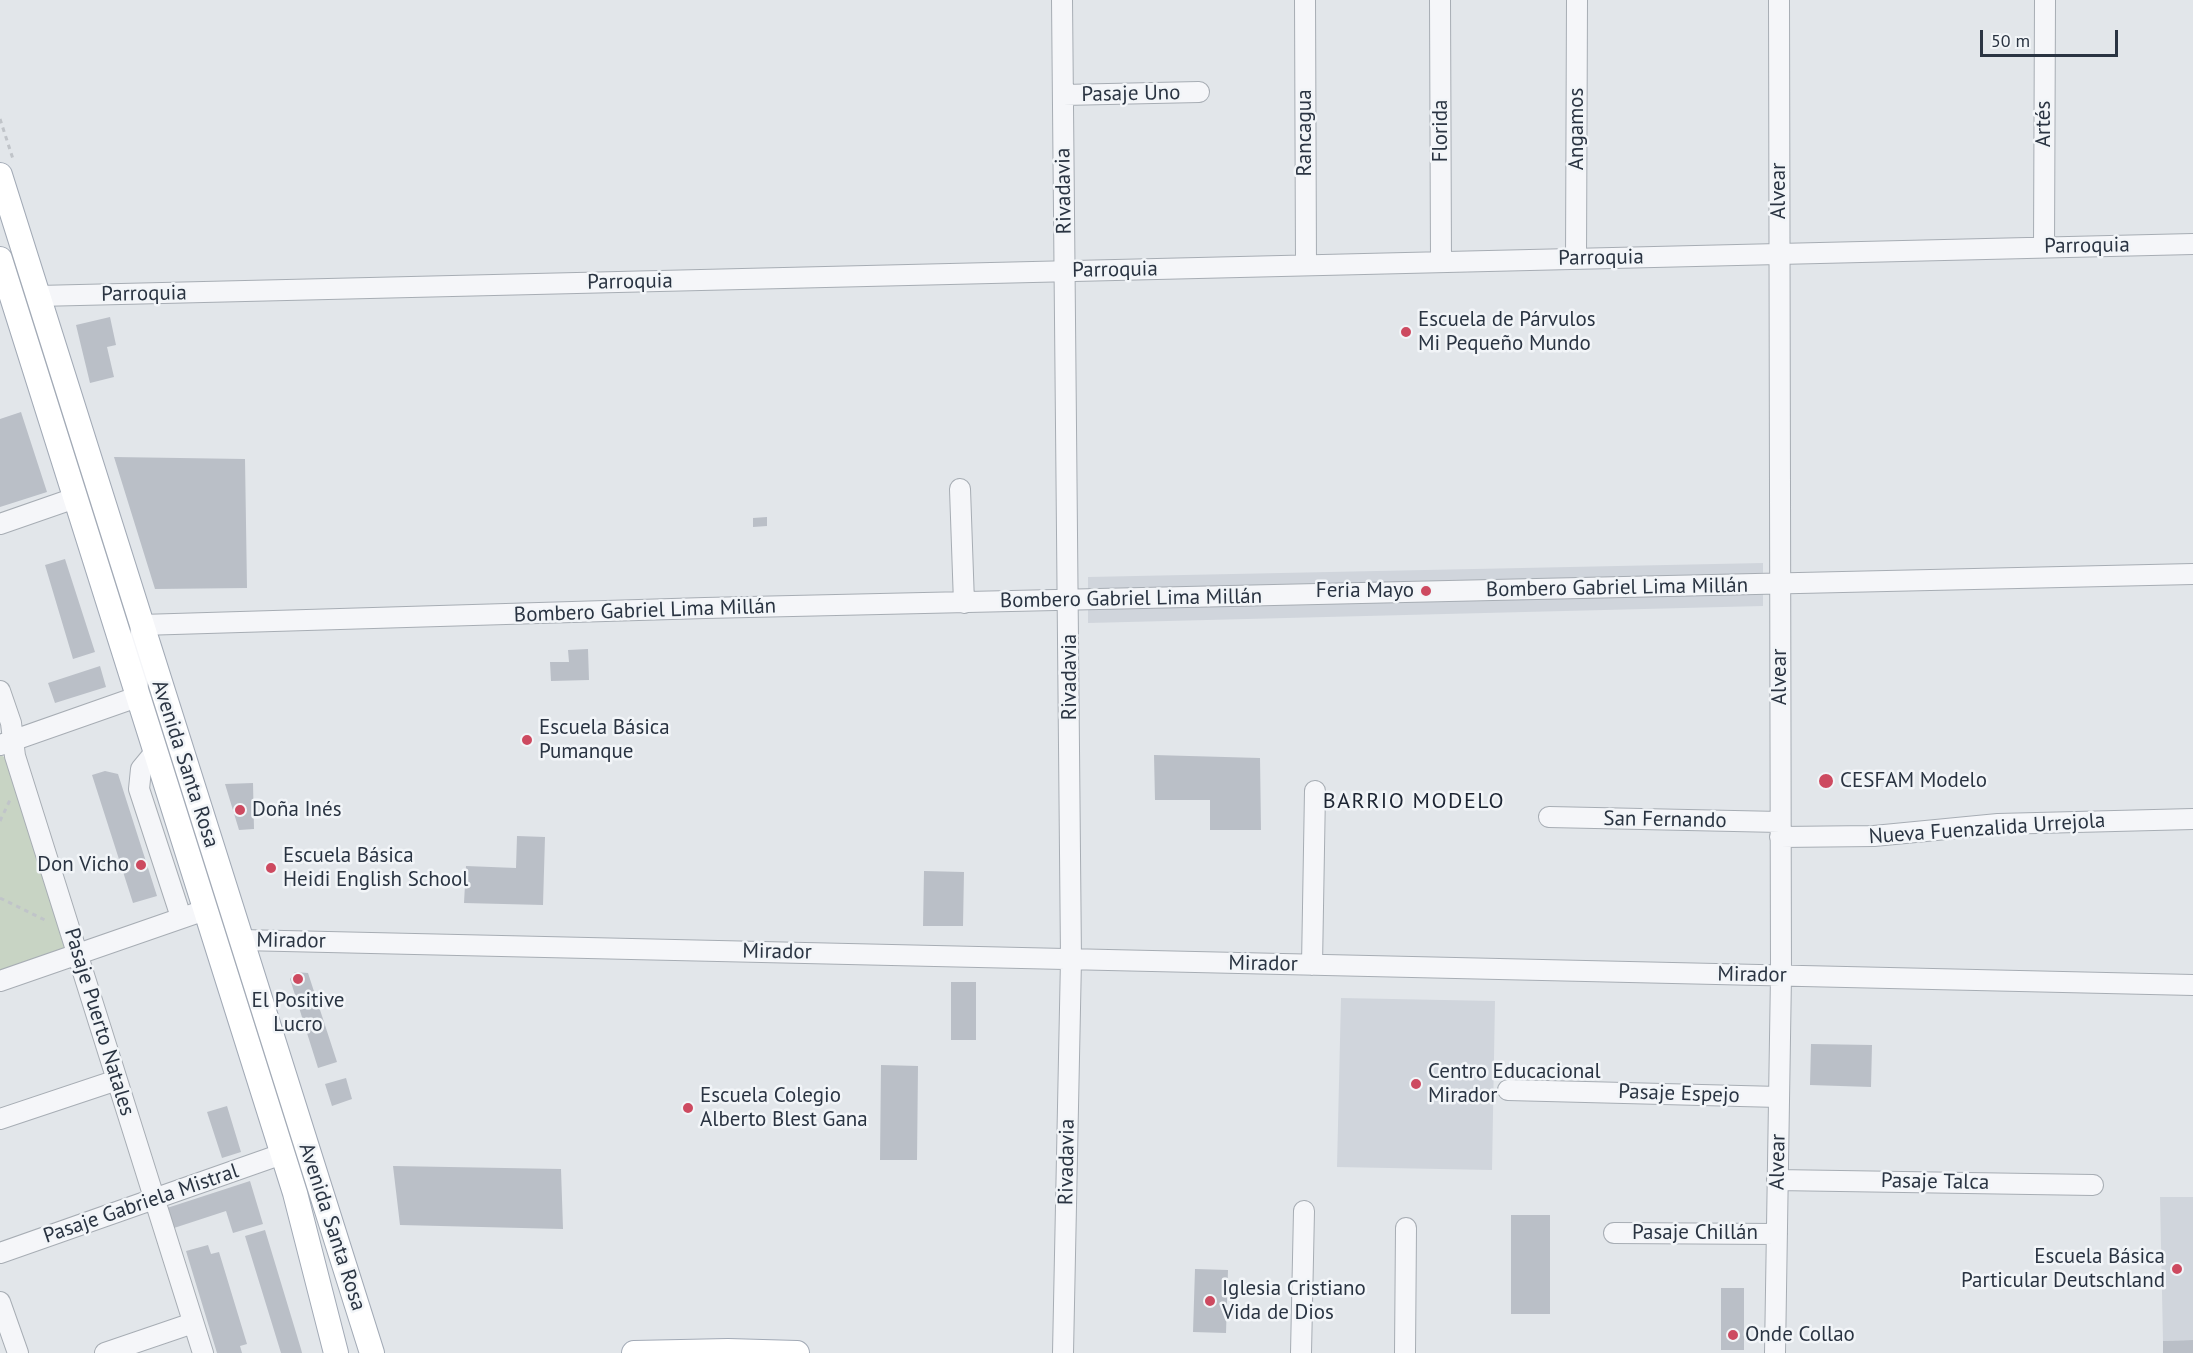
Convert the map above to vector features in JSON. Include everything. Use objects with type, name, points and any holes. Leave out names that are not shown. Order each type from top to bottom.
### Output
[{"type":"main road","name":"Avenida Santa Rosa","points":[[0,175],[372,1353]]},
{"type":"main road","name":"Avenida Santa Rosa","points":[[1,263],[282,1154],[314,1259],[336,1353]]},
{"type":"main road","points":[[634,1353],[728,1351],[797,1353]]},
{"type":"street","name":"Rivadavia","points":[[1062,0],[1071,959],[1063,1353]]},
{"type":"street","name":"Rancagua","points":[[1305,0],[1306,265]]},
{"type":"street","name":"Florida","points":[[1440,0],[1441,262]]},
{"type":"street","name":"Angamos","points":[[1576,0],[1576,259]]},
{"type":"street","name":"Alvear","points":[[1775,1353],[1780,975],[1779,0]]},
{"type":"street","name":"Artés","points":[[2044,0],[2044,247]]},
{"type":"street","name":"Pasaje Uno","points":[[1063,95],[1199,92]]},
{"type":"street","name":"Parroquia","points":[[38,296],[2193,243]]},
{"type":"street","points":[[54,430],[77,420]]},
{"type":"street","points":[[960,489],[964,603]]},
{"type":"street","points":[[0,524],[75,498]]},
{"type":"street","name":"Bombero Gabriel Lima Millán","points":[[141,625],[2193,574]]},
{"type":"street","points":[[6,743],[137,697],[141,625]]},
{"type":"street","name":"Pasaje Puerto Natales","points":[[0,691],[11,723],[6,743],[15,756],[203,1353]]},
{"type":"street","name":"Avenida Santa Rosa","points":[[154,752],[141,769],[139,789],[181,917]]},
{"type":"street","name":"Mirador","points":[[1312,965],[1315,791]]},
{"type":"street","name":"San Fernando","points":[[1549,818],[1780,830]]},
{"type":"street","name":"Nueva Fuenzalida Urrejola","points":[[1780,830],[1874,836],[1998,824],[2193,819]]},
{"type":"street","points":[[0,981],[205,910]]},
{"type":"street","name":"Mirador","points":[[241,940],[2193,985]]},
{"type":"street","points":[[0,1119],[117,1080]]},
{"type":"street","name":"Pasaje Espejo","points":[[1508,1090],[1779,1097]]},
{"type":"street","name":"Pasaje Gabriela Mistral","points":[[0,1253],[282,1154]]},
{"type":"street","name":"Pasaje Talca","points":[[1778,1180],[2093,1185]]},
{"type":"street","points":[[1301,1353],[1304,1211]]},
{"type":"street","points":[[1405,1353],[1406,1228]]},
{"type":"street","name":"Pasaje Chillán","points":[[1614,1233],[1777,1234]]},
{"type":"street","points":[[0,1302],[18,1353]]},
{"type":"street","points":[[105,1353],[193,1323]]},
{"type":"path","points":[[0,898],[70,932]]},
{"type":"shaded area","name":"Feria Mayo","points":[[1763,563],[1763,606],[1088,623],[1088,577]]},
{"type":"shaded area","name":"Centro Educacional Mirador","points":[[1341,998],[1495,1001],[1492,1170],[1337,1167]]},
{"type":"shaded area","name":"Escuela Básica Particular Deutschland","points":[[2160,1197],[2193,1197],[2193,1340],[2163,1341]]},
{"type":"green space","points":[[0,755],[11,760],[70,948],[0,978]]},
{"type":"building","points":[[110,317],[116,345],[107,347],[114,377],[90,383],[76,325]]},
{"type":"building","points":[[21,412],[47,492],[0,507],[0,419]]},
{"type":"building","points":[[114,457],[245,459],[247,588],[155,589]]},
{"type":"building","points":[[767,517],[767,526],[753,527],[753,518]]},
{"type":"building","points":[[65,559],[95,652],[73,659],[45,565]]},
{"type":"building","points":[[588,649],[589,680],[551,681],[550,662],[569,662],[568,650]]},
{"type":"building","points":[[100,666],[106,687],[55,703],[48,683]]},
{"type":"building","points":[[1154,755],[1260,758],[1261,830],[1210,830],[1210,800],[1155,800]]},
{"type":"building","points":[[105,771],[118,774],[157,896],[133,903],[92,775]]},
{"type":"building","points":[[253,783],[254,829],[239,830],[225,784]]},
{"type":"building","points":[[517,836],[545,837],[543,905],[464,903],[466,866],[516,868]]},
{"type":"building","points":[[924,871],[964,872],[963,926],[923,926]]},
{"type":"building","points":[[295,972],[308,973],[337,1062],[318,1068],[290,979]]},
{"type":"building","points":[[951,982],[976,982],[976,1040],[951,1040]]},
{"type":"building","points":[[1811,1044],[1872,1045],[1871,1087],[1810,1085]]},
{"type":"building","points":[[881,1065],[918,1066],[917,1160],[880,1160]]},
{"type":"building","points":[[346,1078],[352,1099],[332,1106],[325,1084]]},
{"type":"building","points":[[227,1106],[241,1152],[222,1158],[207,1112]]},
{"type":"building","points":[[393,1166],[561,1169],[563,1229],[400,1225]]},
{"type":"building","points":[[250,1181],[263,1224],[233,1233],[226,1211],[174,1228],[167,1208]]},
{"type":"building","points":[[1511,1215],[1550,1215],[1550,1314],[1511,1314]]},
{"type":"building","points":[[265,1230],[302,1353],[281,1353],[245,1236]]},
{"type":"building","points":[[208,1245],[211,1254],[219,1252],[247,1344],[240,1346],[242,1353],[217,1353],[186,1251]]},
{"type":"building","name":"Iglesia Cristiano Vida de Dios","points":[[1195,1269],[1228,1270],[1226,1333],[1193,1332]]},
{"type":"building","points":[[1721,1288],[1744,1288],[1744,1350],[1721,1350]]},
{"type":"building","points":[[2193,1340],[2193,1353],[2163,1353],[2163,1341]]},
{"type":"place","name":"Escuela de Párvulos Mi Pequeño Mundo","points":[[1406,332]]},
{"type":"place","name":"Feria Mayo","points":[[1426,591]]},
{"type":"place","name":"Escuela Básica Pumanque","points":[[527,740]]},
{"type":"place","name":"CESFAM Modelo","points":[[1826,781]]},
{"type":"place","name":"Doña Inés","points":[[240,810]]},
{"type":"place","name":"Don Vicho","points":[[141,865]]},
{"type":"place","name":"Escuela Básica Heidi English School","points":[[271,868]]},
{"type":"place","name":"El Positive Lucro","points":[[298,979]]},
{"type":"place","name":"Centro Educacional Mirador","points":[[1416,1084]]},
{"type":"place","name":"Escuela Colegio Alberto Blest Gana","points":[[688,1108]]},
{"type":"place","name":"Escuela Básica Particular Deutschland","points":[[2177,1269]]},
{"type":"place","name":"Iglesia Cristiano Vida de Dios","points":[[1210,1301]]},
{"type":"place","name":"Onde Collao","points":[[1733,1335]]},
{"type":"district","name":"BARRIO MODELO","points":[[1414,802]]}]
